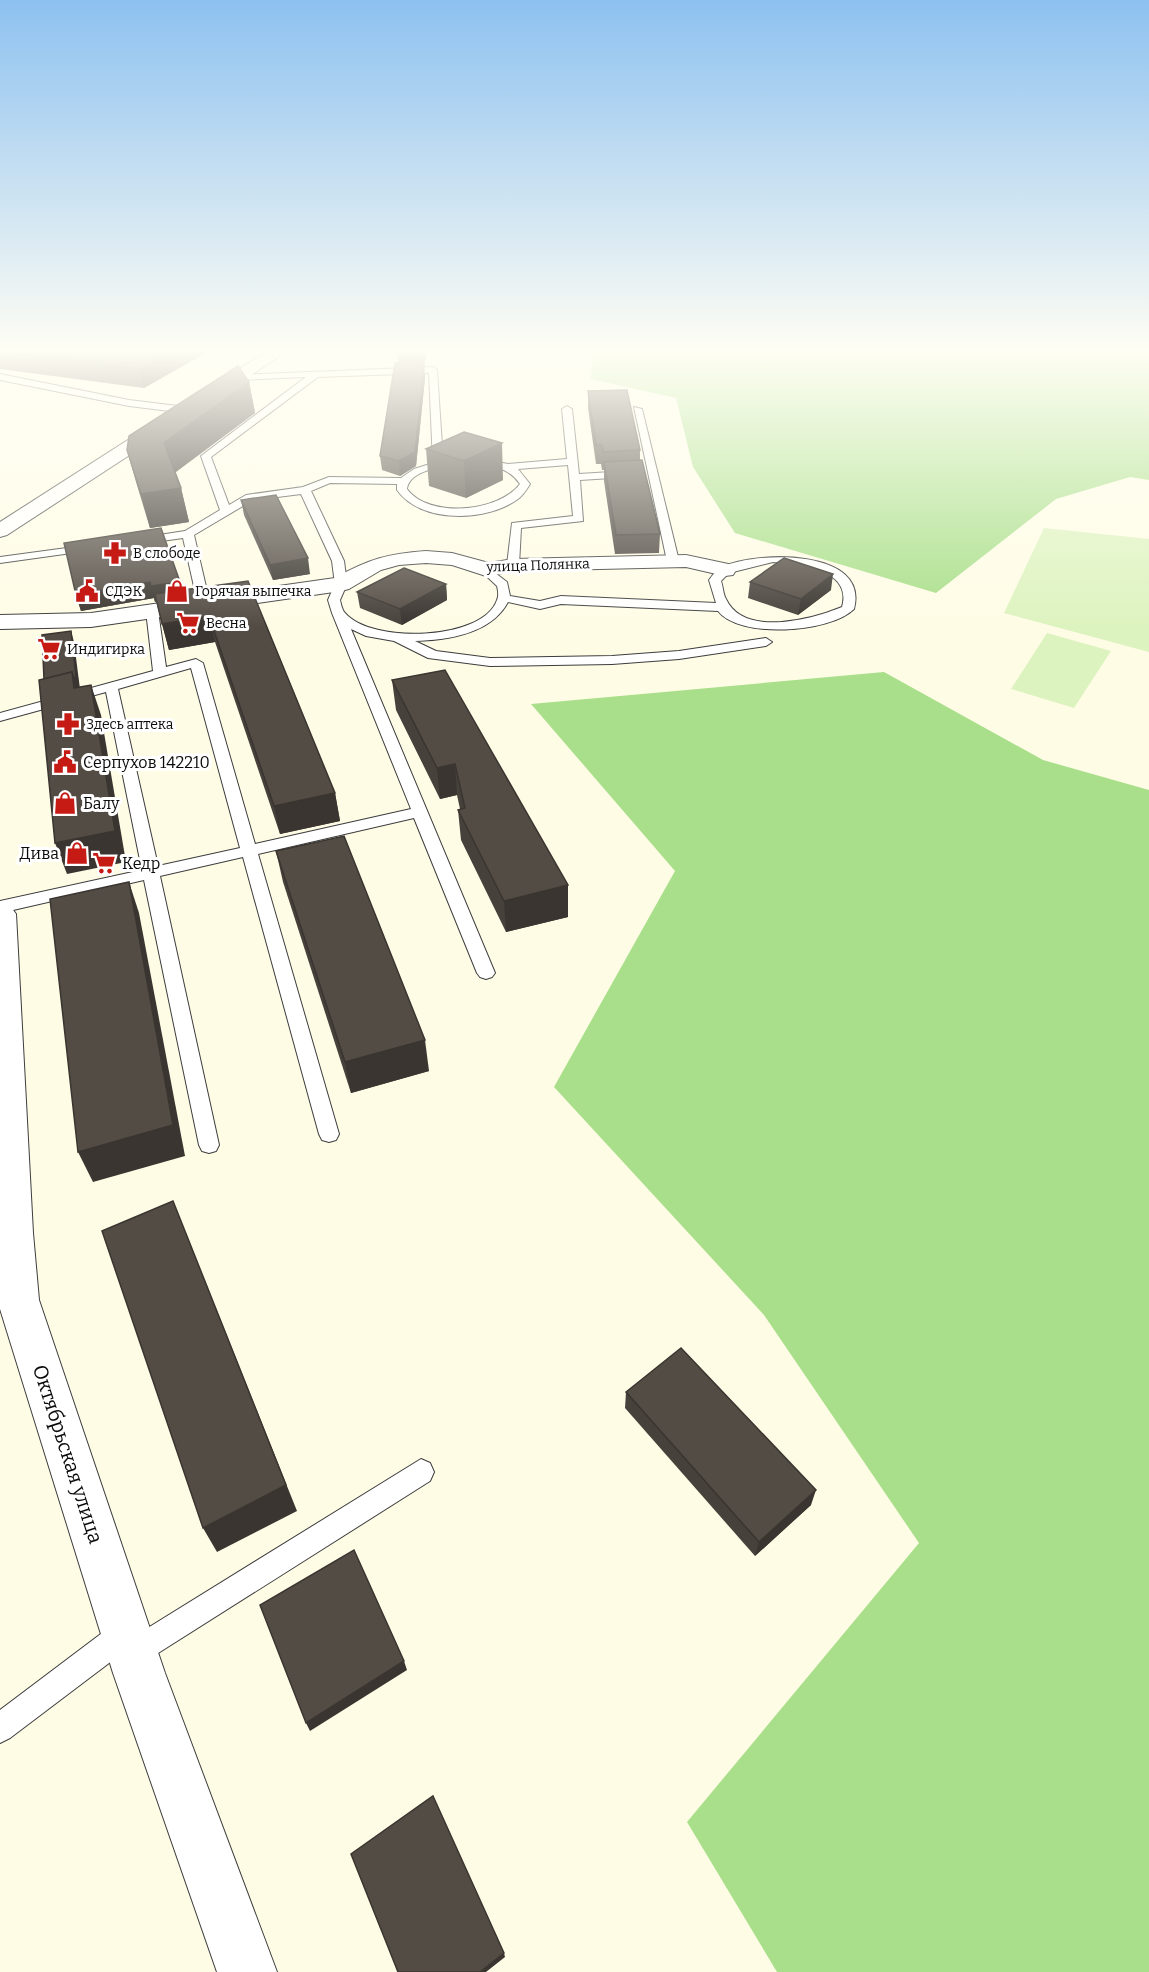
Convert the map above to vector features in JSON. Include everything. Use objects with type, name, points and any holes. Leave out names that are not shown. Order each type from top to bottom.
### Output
[{"type":"street","points":[[2,528],[135,443]]},
{"type":"street","name":"улица Полянка","points":[[0,622],[91,620],[341,584],[374,565],[399,559],[426,557],[452,559],[475,564],[486,570],[513,565],[686,561],[725,570]]},
{"type":"street","name":"Октябрьская улица","points":[[0,914],[8,1271],[129,1643],[247,1972]]},
{"type":"lane","points":[[223,443],[206,456],[226,511]]},
{"type":"lane","points":[[437,443],[438,464]]},
{"type":"lane","points":[[513,565],[516,525],[579,519],[571,443]]},
{"type":"lane","points":[[645,443],[673,561]]},
{"type":"lane","points":[[130,542],[188,534],[250,497],[305,490],[329,480],[405,481],[422,469],[438,464],[478,461],[506,467],[573,462]]},
{"type":"lane","points":[[405,481],[402,492],[421,506],[438,510],[478,510],[511,500],[521,492],[525,484],[521,476],[506,467]]},
{"type":"lane","points":[[574,477],[652,473]]},
{"type":"lane","points":[[305,490],[338,561],[341,584],[334,600],[338,613],[486,974]]},
{"type":"lane","points":[[188,534],[204,604]]},
{"type":"lane","points":[[0,560],[106,546]]},
{"type":"lane","points":[[399,638],[433,655],[490,662],[612,660],[679,655],[766,642],[742,629],[722,607],[716,593],[715,580],[725,570],[772,559],[802,561],[828,570],[845,580],[851,594],[848,609],[831,618],[794,626],[771,626],[745,621],[734,617],[722,607],[561,600],[540,605],[504,598]]},
{"type":"lane","points":[[338,613],[351,625],[372,633],[399,638],[428,637],[456,632],[480,623],[497,612],[504,598],[503,585],[486,570]]},
{"type":"lane","points":[[152,611],[160,672]]},
{"type":"lane","points":[[0,717],[196,663],[329,1134]]},
{"type":"lane","points":[[111,686],[209,1145]]},
{"type":"lane","points":[[0,907],[419,812]]},
{"type":"lane","points":[[0,1728],[129,1643],[421,1472]]},
{"type":"green space","points":[[687,443],[1149,443],[1149,480],[1130,477],[1056,499],[936,593],[735,533],[693,467]]},
{"type":"green space","points":[[1044,528],[1149,539],[1149,652],[1004,613]]},
{"type":"green space","points":[[1047,633],[1111,651],[1074,708],[1011,689]]},
{"type":"green space","points":[[884,672],[1043,760],[1149,790],[1149,1972],[777,1972],[687,1822],[919,1543],[764,1315],[554,1087],[675,871],[531,704]]},
{"type":"building","points":[[128,443],[164,443],[181,488],[141,494],[127,450]]},
{"type":"building","points":[[382,443],[416,443],[415,452],[399,461],[380,456]]},
{"type":"building","points":[[439,443],[502,443],[464,461],[426,449]]},
{"type":"building","points":[[596,443],[638,443],[640,450],[603,452],[602,445]]},
{"type":"building","points":[[642,460],[660,534],[616,535],[604,462]]},
{"type":"building","points":[[276,495],[308,558],[270,565],[241,500]]},
{"type":"building","points":[[161,528],[180,582],[151,586],[150,582],[76,595],[64,543]]},
{"type":"building","points":[[784,558],[833,574],[801,599],[750,582]]},
{"type":"building","points":[[404,568],[446,584],[400,609],[357,592]]},
{"type":"building","points":[[248,581],[335,793],[274,806],[209,616],[162,624],[155,594]]},
{"type":"building","points":[[71,631],[76,677],[74,678],[72,672],[44,679],[42,635]]},
{"type":"building","points":[[445,670],[568,885],[504,901],[458,810],[465,808],[455,764],[437,768],[392,680]]},
{"type":"building","points":[[72,672],[74,688],[91,685],[115,831],[55,843],[39,680]]},
{"type":"building","points":[[344,836],[425,1040],[345,1062],[276,851]]},
{"type":"building","points":[[129,882],[173,1125],[78,1152],[50,899]]},
{"type":"building","points":[[173,1201],[286,1485],[203,1528],[102,1231]]},
{"type":"building","points":[[681,1348],[816,1490],[759,1542],[626,1392]]},
{"type":"building","points":[[354,1550],[404,1661],[306,1723],[260,1605]]},
{"type":"building","points":[[433,1796],[504,1953],[480,1972],[398,1972],[351,1854]]},
{"type":"place","name":"В слободе","points":[[115,553]]},
{"type":"place","name":"СДЭК","points":[[87,591]]},
{"type":"place","name":"Горячая выпечка","points":[[177,591]]},
{"type":"place","name":"Весна","points":[[188,623]]},
{"type":"place","name":"Индигирка","points":[[49,649]]},
{"type":"place","name":"Здесь аптека","points":[[68,724]]},
{"type":"place","name":"Серпухов 142210","points":[[65,762]]},
{"type":"place","name":"Балу","points":[[65,803]]},
{"type":"place","name":"Дива","points":[[77,853]]},
{"type":"place","name":"Кедр","points":[[104,863]]}]
